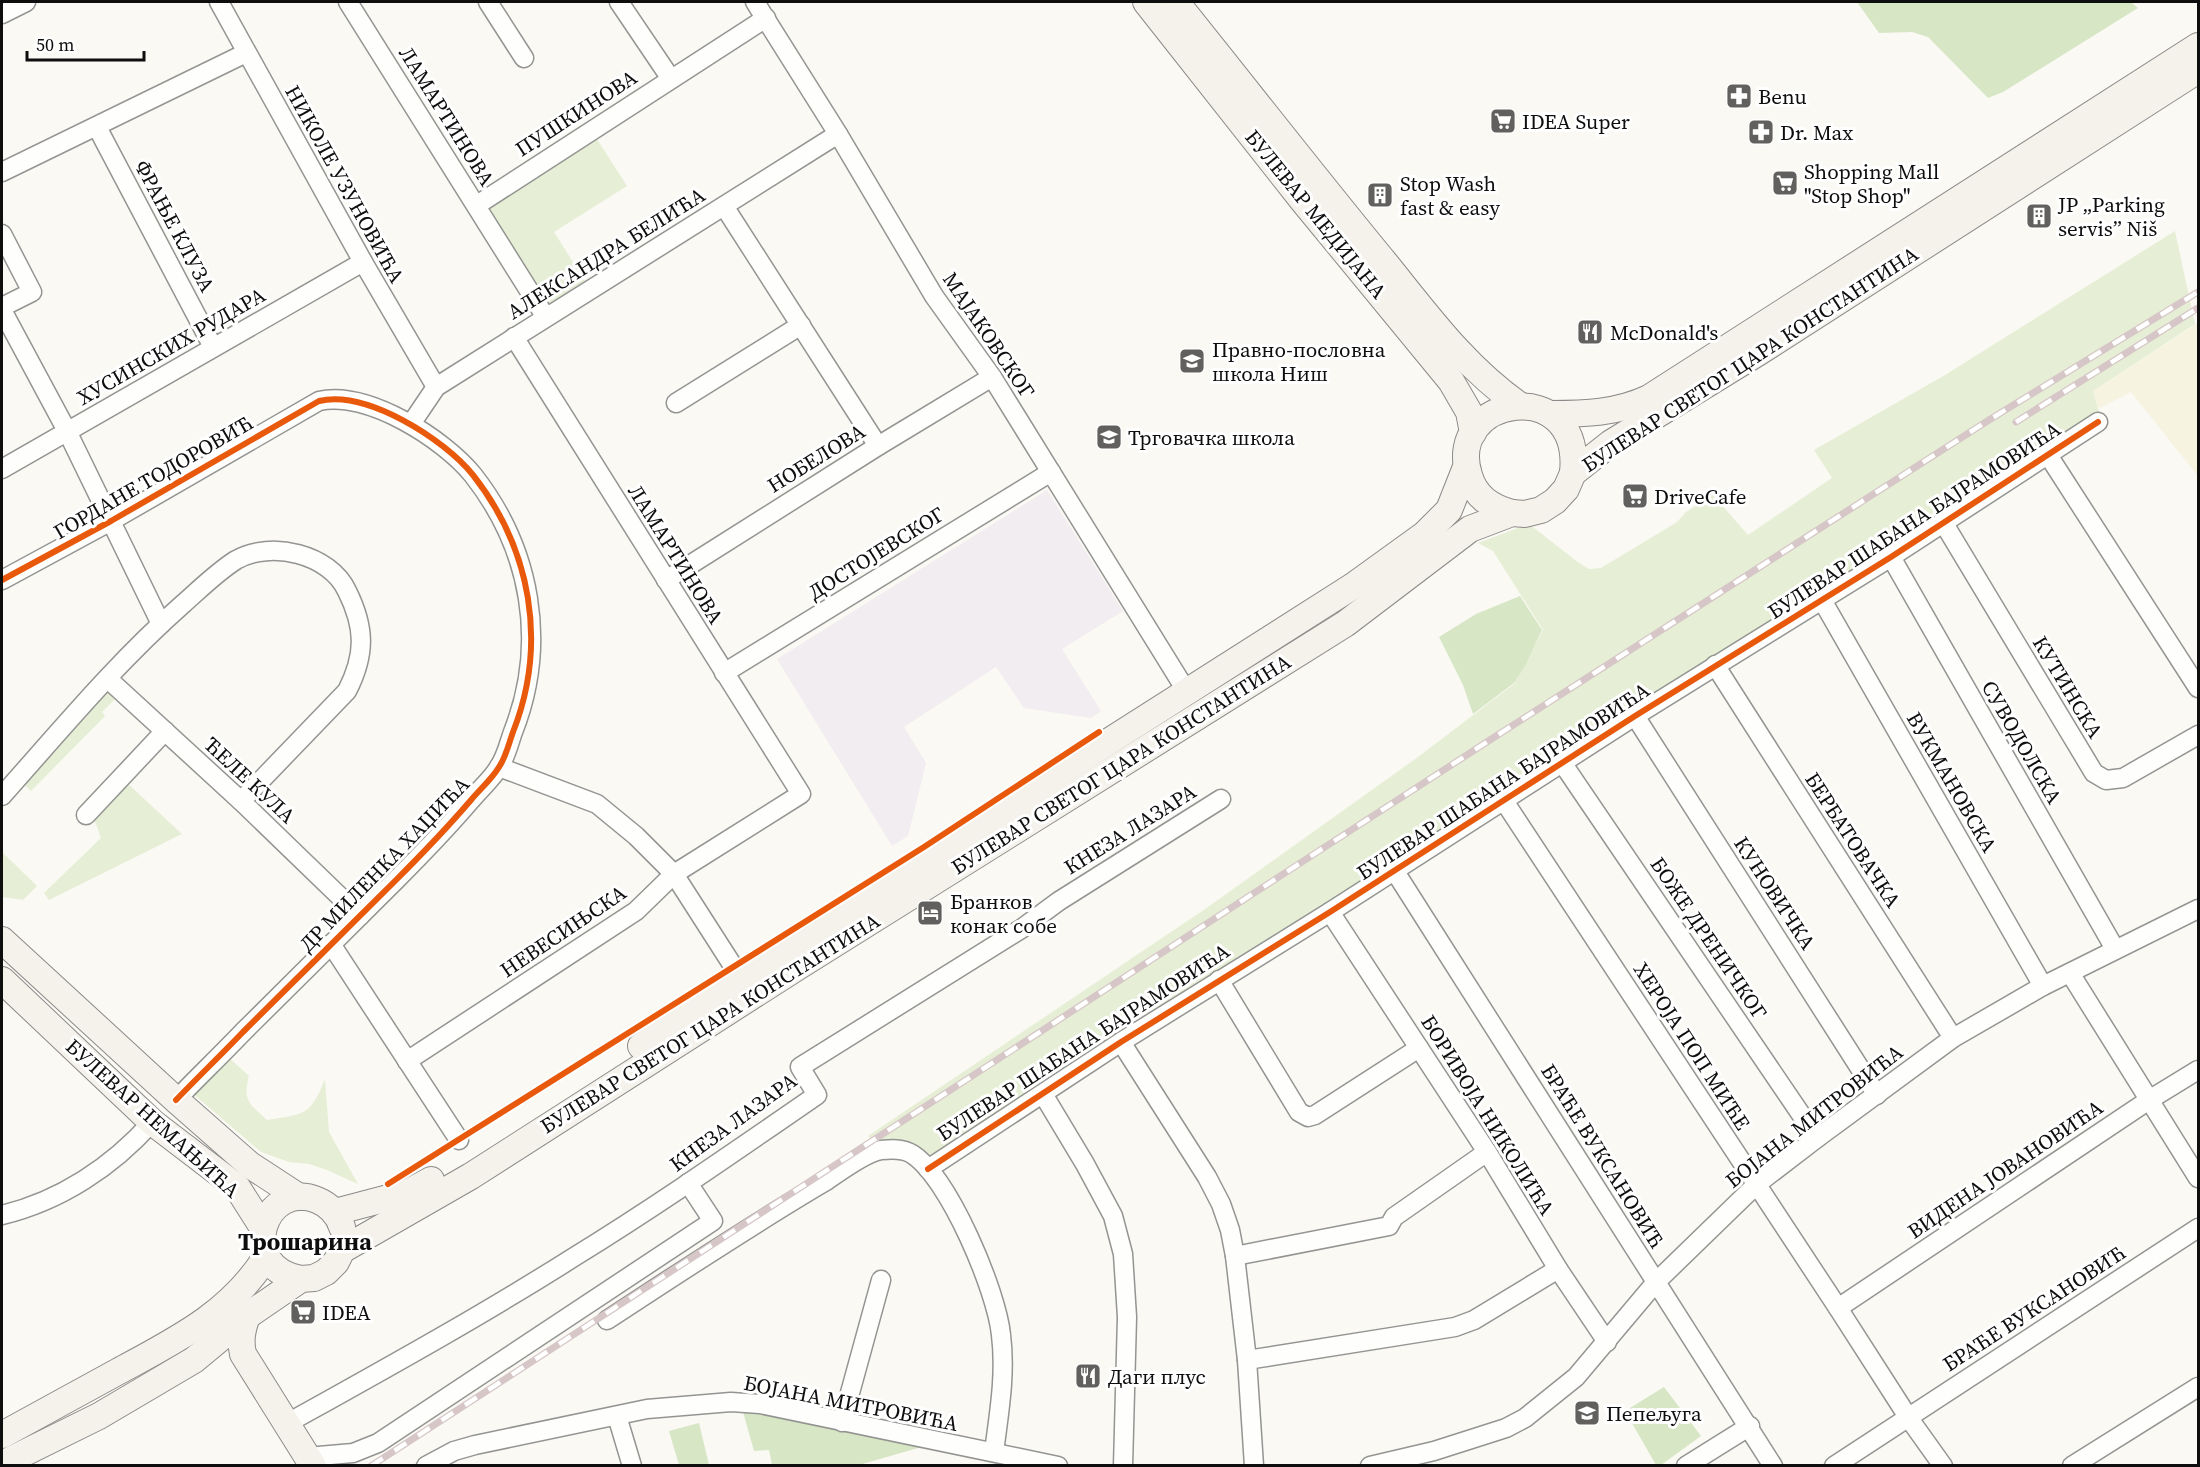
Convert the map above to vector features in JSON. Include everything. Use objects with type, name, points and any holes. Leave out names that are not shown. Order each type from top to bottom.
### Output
[{"type":"main road","name":"БУЛЕВАР МЕДИЈАНА","points":[[1146,2],[1451,381],[1469,412],[1473,433]]},
{"type":"main road","name":"БУЛЕВАР МЕДИЈАНА","points":[[1176,2],[1454,346],[1482,376],[1520,405]]},
{"type":"main road","name":"БУЛЕВАР СВЕТОГ ЦАРА КОНСТАНТИНА","points":[[1550,414],[1596,413],[1631,406],[1649,398],[2199,46]]},
{"type":"main road","name":"БУЛЕВАР СВЕТОГ ЦАРА КОНСТАНТИНА","points":[[11,1463],[99,1416],[194,1360],[247,1316],[301,1279],[314,1278],[326,1272],[336,1262],[342,1250],[471,1176],[799,966],[1345,624],[1470,530],[1512,513],[1525,514],[1541,510],[1555,501],[1566,489],[1573,473],[1611,444],[1759,352],[2199,70]]},
{"type":"main road","points":[[1512,513],[1495,508],[1482,498],[1472,484],[1466,467],[1467,450],[1473,433],[1485,418],[1501,409],[1520,405],[1550,414],[1563,425],[1571,440],[1575,457],[1573,473]]},
{"type":"main road","name":"БУЛЕВАР СВЕТОГ ЦАРА КОНСТАНТИНА","points":[[335,1212],[407,1193],[466,1161],[921,861],[1353,586],[1425,534],[1449,510],[1466,467]]},
{"type":"main road","name":"БУЛЕВАР НЕМАЊИЋА","points":[[2,940],[250,1165],[298,1197]]},
{"type":"main road","name":"БУЛЕВАР НЕМАЊИЋА","points":[[2,980],[152,1122],[237,1187],[263,1228]]},
{"type":"main road","points":[[301,1279],[280,1273],[266,1257],[261,1238],[263,1228],[268,1216],[276,1207],[286,1200],[298,1197],[312,1198],[324,1203],[335,1212],[341,1224],[344,1237],[342,1250]]},
{"type":"main road","points":[[11,1463],[14,1435],[12,1429],[167,1344],[212,1316],[237,1295],[266,1257]]},
{"type":"main road","points":[[247,1316],[242,1330],[243,1354],[286,1424],[305,1463]]},
{"type":"street","points":[[2,14],[26,2]]},
{"type":"street","name":"НИКОЛЕ УЗУНОВИЋА","points":[[219,2],[363,262],[436,387]]},
{"type":"street","name":"ЛАМАРТИНОВА","points":[[348,2],[545,316]]},
{"type":"street","points":[[488,2],[524,58]]},
{"type":"street","name":"ПУШКИНОВА","points":[[620,2],[671,79]]},
{"type":"street","name":"МАЈАКОВСКОГ","points":[[755,2],[838,134],[934,296],[992,377],[1187,692]]},
{"type":"street","name":"ПУШКИНОВА","points":[[477,205],[765,18]]},
{"type":"street","points":[[2,172],[246,53]]},
{"type":"street","name":"ФРАЊЕ КЛУЗА","points":[[97,127],[213,347]]},
{"type":"street","name":"АЛЕКСАНДРА БЕЛИЋА","points":[[411,424],[436,387],[545,316],[838,134]]},
{"type":"street","points":[[724,206],[878,446]]},
{"type":"street","points":[[2,234],[32,292],[2,308],[67,431],[161,624]]},
{"type":"street","name":"ХУСИНСКИХ РУДАРА","points":[[2,469],[363,262]]},
{"type":"street","points":[[676,403],[801,325]]},
{"type":"street","name":"ЛАМАРТИНОВА","points":[[514,337],[801,794]]},
{"type":"street","name":"НОБЕЛОВА","points":[[666,580],[992,377]]},
{"type":"street","name":"ДР МИЛЕНКА ХАЏИЋА","points":[[176,1100],[433,844],[500,767],[518,719],[531,669],[532,629],[527,592],[515,550],[501,518],[485,491],[466,466],[441,443],[411,424],[360,404],[337,399],[319,401]]},
{"type":"street","name":"ГОРДАНЕ ТОДОРОВИЋ","points":[[2,580],[111,521],[319,401]]},
{"type":"street","name":"БУЛЕВАР ШАБАНА БАЈРАМОВИЋА","points":[[607,1320],[782,1207],[878,1150],[900,1149],[912,1154],[928,1169],[1121,1042],[1330,912],[1635,716],[1891,557],[2098,422]]},
{"type":"street","points":[[2048,455],[2199,688]]},
{"type":"street","name":"ДОСТОЈЕВСКОГ","points":[[724,673],[1051,472]]},
{"type":"street","name":"КУТИНСКА","points":[[1943,522],[2094,773],[2106,780],[2123,778],[2199,735]]},
{"type":"street","points":[[2,796],[161,624],[222,570],[238,559],[259,552],[296,554],[328,566],[343,581],[361,629],[361,643],[355,675],[347,691],[240,801]]},
{"type":"street","name":"СУВОДОЛСКА","points":[[1891,557],[2115,949]]},
{"type":"street","name":"ВУКМАНОВСКА","points":[[1822,600],[2043,986]]},
{"type":"street","name":"БЕРБАТОВАЧКА","points":[[1715,666],[1953,1038]]},
{"type":"street","name":"ЋЕЛЕ КУЛА","points":[[108,679],[360,916]]},
{"type":"street","name":"КУНОВИЧКА","points":[[1635,716],[1877,1095]]},
{"type":"street","points":[[87,815],[165,731]]},
{"type":"street","name":"БОЖЕ ДРЕНИЧКОГ","points":[[1563,764],[1817,1138]]},
{"type":"street","points":[[500,767],[597,804],[636,836],[674,874],[733,966]]},
{"type":"street","name":"НЕВЕСИЊСКА","points":[[407,1061],[636,911],[674,874],[801,794]]},
{"type":"street","name":"КНЕЗА ЛАЗАРА","points":[[286,1424],[573,1258],[688,1183],[817,1095],[800,1067],[1221,799]]},
{"type":"street","name":"ХЕРОЈА ПОП МИЋЕ","points":[[1504,801],[1908,1417],[1943,1466]]},
{"type":"street","name":"БРАЋЕ ВУКСАНОВИЋ","points":[[1394,870],[1750,1426],[1773,1466]]},
{"type":"street","name":"БОЈАНА МИТРОВИЋА","points":[[1382,1465],[1488,1434],[1525,1418],[1576,1377],[1656,1282],[1756,1184],[1953,1038],[2043,986],[2199,909]]},
{"type":"street","name":"БОРИВОЈА НИКОЛИЋА","points":[[1330,912],[1487,1152],[1558,1269],[1607,1342]]},
{"type":"street","points":[[331,944],[459,1140]]},
{"type":"street","points":[[2070,973],[2199,1178]]},
{"type":"street","points":[[1219,981],[1299,1112],[1308,1117],[1315,1115],[1419,1048]]},
{"type":"street","points":[[1121,1042],[1207,1177],[1221,1204],[1230,1230],[1246,1360],[1254,1466]]},
{"type":"street","name":"ВИДЕНА ЈОВАНОВИЋА","points":[[1838,1308],[2150,1100],[2199,1070]]},
{"type":"street","points":[[1043,1094],[1113,1216],[1122,1254],[1127,1317],[1123,1466]]},
{"type":"street","points":[[2,1215],[35,1205],[73,1188],[104,1165],[152,1122]]},
{"type":"street","points":[[1235,1256],[1389,1226],[1394,1217],[1487,1152]]},
{"type":"street","points":[[928,1169],[962,1220],[984,1272],[1001,1332],[1004,1367],[994,1452]]},
{"type":"street","points":[[305,1463],[353,1453],[378,1443],[713,1221],[688,1183]]},
{"type":"street","name":"БРАЋЕ ВУКСАНОВИЋ","points":[[1834,1466],[2199,1228]]},
{"type":"street","points":[[1246,1360],[1455,1327],[1474,1320],[1558,1269]]},
{"type":"street","points":[[842,1422],[881,1280]]},
{"type":"street","points":[[2072,1466],[2199,1387]]},
{"type":"street","name":"БОЈАНА МИТРОВИЋА","points":[[426,1466],[454,1451],[475,1445],[646,1409],[731,1402],[760,1404],[1058,1466]]},
{"type":"street","points":[[616,1416],[632,1466]]},
{"type":"street","points":[[1686,1466],[1750,1426]]},
{"type":"shaded area","points":[[2198,323],[2198,476],[2131,392],[2098,409],[2093,391]]},
{"type":"shaded area","points":[[1047,490],[1123,611],[1062,649],[1101,711],[1091,718],[1024,708],[996,667],[904,727],[926,763],[908,836],[892,846],[777,659]]},
{"type":"green space","points":[[1857,2],[2131,2],[2138,8],[2003,92],[1988,98],[1928,37],[1912,32],[1879,33]]},
{"type":"green space","points":[[595,136],[627,186],[554,232],[585,281],[547,305],[485,206]]},
{"type":"green space","points":[[2175,231],[2195,324],[2093,391],[2101,419],[928,1167],[879,1149],[868,1136],[1208,907],[1418,757],[1514,684],[1543,630],[1493,551],[1478,543],[1529,524],[1579,563],[1589,569],[1601,568],[1677,522],[1686,512],[1713,495],[1748,535],[1832,478],[1814,450],[1945,375]]},
{"type":"green space","points":[[1520,596],[1542,630],[1514,683],[1473,714],[1463,685],[1439,637],[1476,614]]},
{"type":"green space","points":[[106,690],[115,699],[102,712],[105,716],[31,791],[19,779]]},
{"type":"green space","points":[[127,783],[182,834],[49,900],[44,893],[101,838],[94,819]]},
{"type":"green space","points":[[2,852],[37,886],[23,900],[2,897]]},
{"type":"green space","points":[[226,1055],[249,1076],[247,1097],[267,1120],[305,1111],[315,1100],[325,1079],[329,1132],[358,1184],[309,1164],[289,1162],[261,1152],[191,1092]]},
{"type":"green space","points":[[1664,1387],[1701,1436],[1661,1465],[1656,1465],[1625,1411]]},
{"type":"green space","points":[[743,1412],[760,1412],[925,1446],[859,1465],[772,1465],[769,1450],[754,1451]]},
{"type":"green space","points":[[699,1423],[709,1465],[679,1465],[669,1431]]},
{"type":"railway","points":[[371,1466],[1493,738],[1989,420],[2198,292]]},
{"type":"railway","points":[[2016,422],[2198,308]]},
{"type":"cycle path","points":[[2,580],[111,521],[319,401],[338,400],[359,403],[403,420],[460,461],[493,504],[509,534],[520,565],[528,598],[531,631],[530,665],[524,698],[504,759],[499,767],[444,831],[176,1100]]},
{"type":"cycle path","points":[[928,1169],[1121,1042],[1330,912],[1635,716],[1891,557],[2098,422]]},
{"type":"cycle path","points":[[388,1184],[924,847],[1099,732]]},
{"type":"place","name":"Benu","points":[[1739,96]]},
{"type":"place","name":"IDEA Super","points":[[1503,121]]},
{"type":"place","name":"Dr. Max","points":[[1761,132]]},
{"type":"place","name":"Shopping Mall \"Stop Shop\"","points":[[1785,183]]},
{"type":"place","name":"Stop Wash fast & easy","points":[[1380,195]]},
{"type":"place","name":"JP „Parking servis” Niš","points":[[2039,216]]},
{"type":"place","name":"McDonald's","points":[[1590,332]]},
{"type":"place","name":"Правно-пословна школа Ниш","points":[[1192,361]]},
{"type":"place","name":"Трговачка школа","points":[[1109,437]]},
{"type":"place","name":"DriveCafe","points":[[1635,496]]},
{"type":"place","name":"Бранков конак собе","points":[[930,913]]},
{"type":"place","name":"IDEA","points":[[303,1312]]},
{"type":"place","name":"Даги плус","points":[[1088,1376]]},
{"type":"place","name":"Пепељуга","points":[[1587,1413]]},
{"type":"district","name":"Трошарина","points":[[305,1241]]}]
